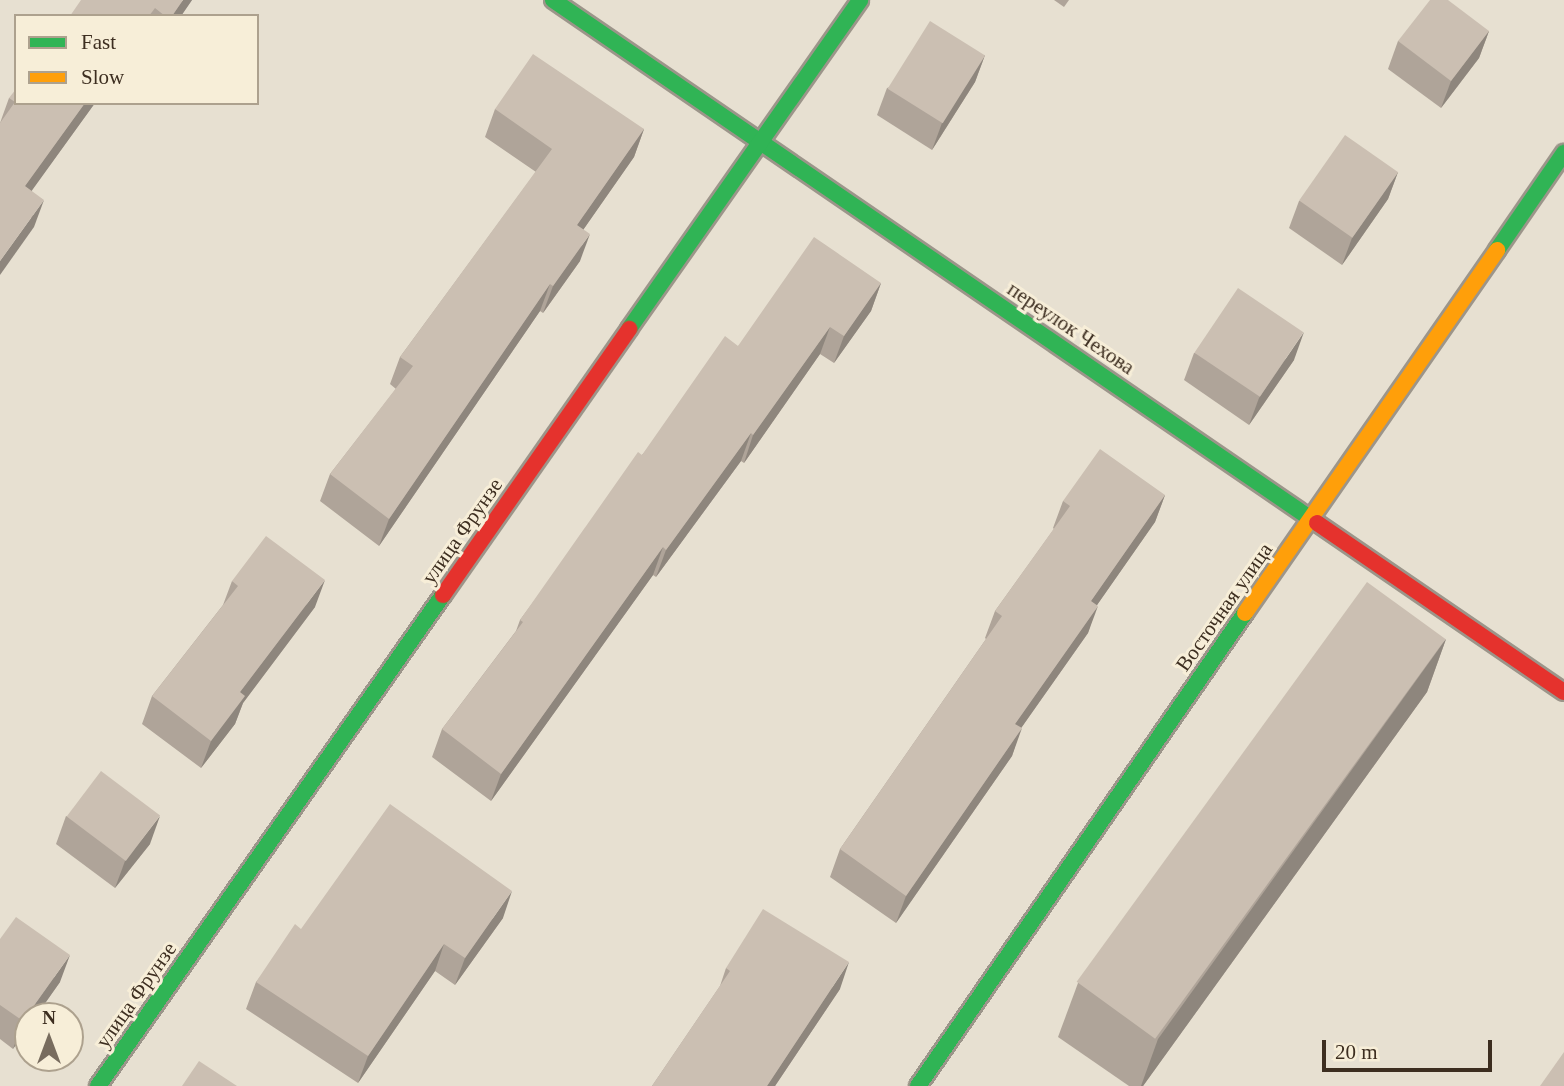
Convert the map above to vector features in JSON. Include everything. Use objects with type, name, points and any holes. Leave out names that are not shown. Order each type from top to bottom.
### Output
[{"type":"street","name":"переулок Чехова","points":[[553,0],[1564,692]]},
{"type":"street","name":"улица Фрунзе","points":[[98,1086],[860,0]]},
{"type":"street","name":"Восточная улица","points":[[918,1086],[1564,153]]},
{"type":"building","points":[[81,0],[183,0],[173,14],[162,14],[155,8],[150,14],[71,14]]},
{"type":"building","points":[[1430,0],[1448,0],[1489,31],[1451,81],[1398,41]]},
{"type":"building","points":[[930,21],[985,55],[943,123],[888,89]]},
{"type":"building","points":[[533,54],[644,129],[577,225],[590,234],[553,286],[550,284],[389,519],[330,474],[413,366],[400,357],[552,149],[495,109]]},
{"type":"building","points":[[14,103],[84,105],[25,186],[44,200],[0,261],[0,123]]},
{"type":"building","points":[[1345,135],[1398,172],[1352,238],[1299,201]]},
{"type":"building","points":[[814,237],[881,283],[844,336],[830,327],[666,550],[663,547],[501,774],[442,729],[523,622],[520,620],[638,452],[642,455],[725,336],[738,346]]},
{"type":"building","points":[[1238,288],[1303,332],[1260,397],[1194,353]]},
{"type":"building","points":[[1100,449],[1165,495],[1091,601],[1098,606],[1015,724],[1022,728],[906,896],[840,849],[1002,616],[995,611],[1070,506],[1063,501]]},
{"type":"building","points":[[266,536],[325,580],[240,692],[245,696],[211,741],[152,696],[238,586],[232,581]]},
{"type":"building","points":[[1367,582],[1445,639],[1155,1039],[1077,982]]},
{"type":"building","points":[[101,771],[160,816],[126,861],[67,817]]},
{"type":"building","points":[[390,804],[512,891],[465,958],[444,944],[368,1056],[256,982],[295,924],[301,929]]},
{"type":"building","points":[[763,909],[849,962],[767,1086],[652,1086],[730,971],[726,968]]},
{"type":"building","points":[[16,917],[70,955],[37,1002],[14,1002],[14,1015],[0,1005],[0,939]]},
{"type":"building","points":[[1564,1052],[1564,1086],[1540,1086]]},
{"type":"building","points":[[199,1061],[237,1086],[182,1086]]},
{"type":"traffic: fast","points":[[553,0],[1317,523]]},
{"type":"traffic: fast","points":[[629,329],[860,0]]},
{"type":"traffic: fast","points":[[1497,250],[1564,153]]},
{"type":"traffic: fast","points":[[98,1086],[443,595]]},
{"type":"traffic: fast","points":[[918,1086],[1245,613]]},
{"type":"traffic: slow","points":[[1245,613],[1497,250]]},
{"type":"traffic: jam","points":[[443,595],[629,329]]},
{"type":"traffic: jam","points":[[1317,523],[1564,692]]}]
